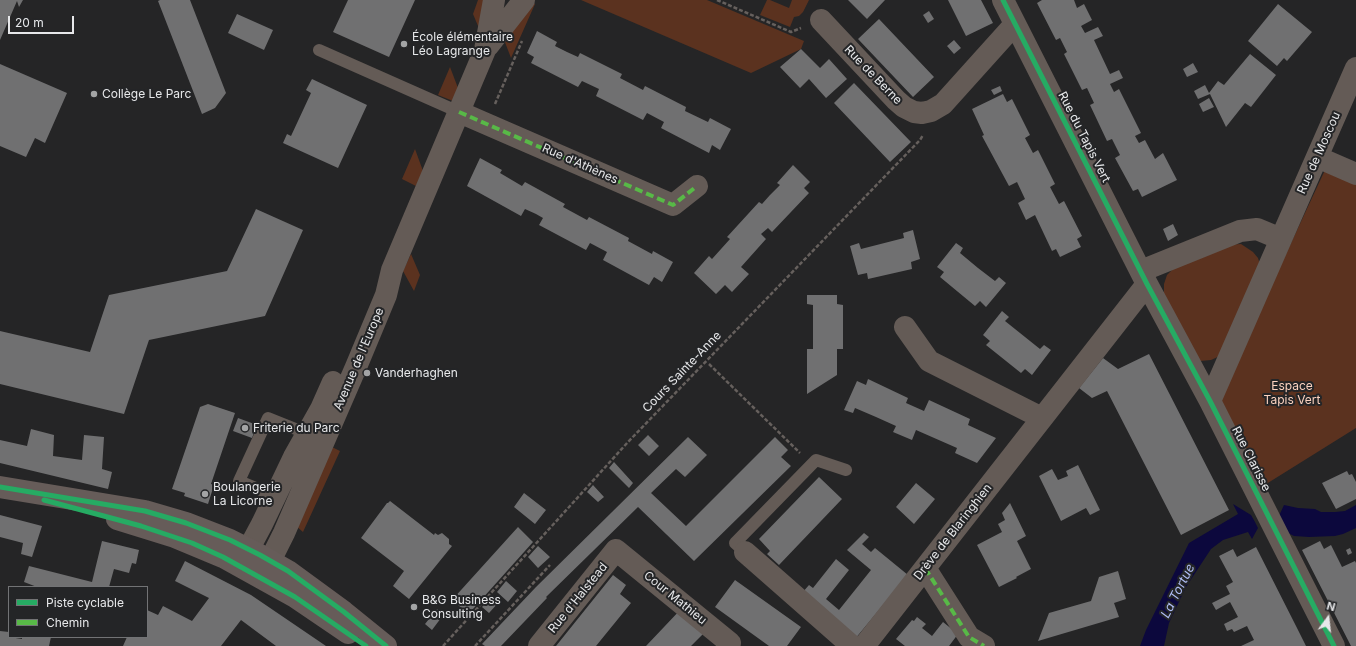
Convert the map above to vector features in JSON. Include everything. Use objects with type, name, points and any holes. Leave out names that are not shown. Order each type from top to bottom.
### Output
[{"type":"main road","points":[[0,487],[141,526],[192,543],[244,557],[266,569],[306,583],[386,646]]},
{"type":"main road","points":[[266,569],[295,597],[366,646]]},
{"type":"street","name":"Avenue de l'Europe","points":[[266,569],[284,534],[383,302],[392,270],[485,50],[494,0]]},
{"type":"street","name":"Avenue de l'Europe","points":[[485,50],[524,0]]},
{"type":"street","name":"Rue du Tapis Vert","points":[[1003,0],[1144,277]]},
{"type":"street","name":"Rue de Berne","points":[[821,20],[904,107],[914,112],[922,113],[931,111]]},
{"type":"street","points":[[931,111],[943,104],[1015,24]]},
{"type":"street","name":"Rue de Moscou","points":[[1210,401],[1356,68]]},
{"type":"street","name":"Rue d'Athènes","points":[[460,112],[673,205],[697,186]]},
{"type":"street","points":[[1317,157],[1356,174]]},
{"type":"street","points":[[1144,277],[1245,230],[1257,229],[1281,239]]},
{"type":"street","name":"Avenue de l'Europe","points":[[244,557],[294,457],[321,409],[365,309],[373,295],[392,270]]},
{"type":"street","name":"Rue Clarisse","points":[[1144,277],[1210,401],[1334,646]]},
{"type":"street","name":"Drève de Blaringhien","points":[[864,646],[1042,418],[1144,277]]},
{"type":"street","points":[[905,327],[929,361],[1042,418]]},
{"type":"street","name":"Rue d'Halstead","points":[[539,646],[616,550]]},
{"type":"street","name":"Cour Mathieu","points":[[616,550],[730,643],[728,646]]},
{"type":"street","points":[[745,552],[852,646]]},
{"type":"street","points":[[925,568],[969,637],[984,646]]},
{"type":"lane","points":[[318,50],[460,112]]},
{"type":"lane","points":[[275,496],[239,481],[268,418],[308,434]]},
{"type":"lane","points":[[745,552],[735,543],[816,460],[846,470]]},
{"type":"path","points":[[717,0],[791,32],[821,20]]},
{"type":"path","points":[[482,121],[487,109],[495,104],[525,35]]},
{"type":"path","points":[[709,364],[812,465]]},
{"type":"path","points":[[475,646],[550,565]]},
{"type":"green space","points":[[478,0],[487,0],[481,33],[473,14]]},
{"type":"green space","points":[[581,0],[707,0],[804,41],[801,49],[751,73]]},
{"type":"green space","points":[[767,0],[789,8],[792,0],[809,0],[803,12],[799,16],[794,17],[790,27],[760,15]]},
{"type":"green space","points":[[529,1],[535,4],[511,58],[503,37]]},
{"type":"green space","points":[[450,67],[458,88],[453,101],[438,95]]},
{"type":"green space","points":[[415,149],[423,171],[416,186],[402,179]]},
{"type":"green space","name":"Espace Tapis Vert","points":[[1325,170],[1356,183],[1356,428],[1263,486],[1217,402]]},
{"type":"green space","points":[[1241,244],[1253,252],[1258,258],[1261,268],[1222,355],[1211,360],[1200,361],[1164,295],[1164,284],[1167,275],[1175,267],[1226,245]]},
{"type":"green space","points":[[411,254],[420,275],[414,291],[403,271]]},
{"type":"green space","points":[[326,444],[340,451],[303,532],[296,526]]},
{"type":"water","name":"La Tortue","points":[[1233,504],[1251,515],[1255,522],[1258,528],[1252,539],[1248,532],[1223,540],[1211,549],[1186,587],[1169,623],[1164,646],[1140,646],[1146,630],[1189,543],[1238,514]]},
{"type":"water","points":[[1284,505],[1315,509],[1321,512],[1335,512],[1345,511],[1356,505],[1356,528],[1335,536],[1294,536],[1282,530],[1278,518]]},
{"type":"building","points":[[0,0],[23,0],[19,7],[17,1],[0,40]]},
{"type":"building","points":[[190,0],[226,93],[215,108],[202,114],[158,1]]},
{"type":"building","points":[[348,0],[415,0],[389,57],[333,32]]},
{"type":"building","points":[[848,0],[885,0],[867,19]]},
{"type":"building","points":[[948,0],[981,0],[993,23],[966,36]]},
{"type":"building","points":[[1042,0],[1074,0],[1077,8],[1084,4],[1092,20],[1081,26],[1085,33],[1098,27],[1103,36],[1094,40],[1110,74],[1119,70],[1123,78],[1110,84],[1114,92],[1119,89],[1141,133],[1135,136],[1139,143],[1145,140],[1155,159],[1163,153],[1177,180],[1142,197],[1138,189],[1133,191],[1115,158],[1120,155],[1112,139],[1107,141],[1090,105],[1094,103],[1087,88],[1082,90],[1064,54],[1067,52],[1060,38],[1056,40],[1037,3]]},
{"type":"building","points":[[1278,4],[1312,32],[1287,61],[1284,58],[1277,66],[1248,41]]},
{"type":"building","points":[[929,11],[934,19],[928,23],[923,15]]},
{"type":"building","points":[[237,14],[273,30],[264,50],[228,33]]},
{"type":"building","points":[[879,19],[934,77],[913,97],[858,39]]},
{"type":"building","points":[[537,31],[557,42],[555,46],[578,57],[580,53],[622,74],[620,78],[643,90],[645,86],[686,107],[685,111],[708,122],[710,118],[731,129],[720,150],[712,145],[709,153],[661,128],[664,122],[647,113],[643,120],[596,96],[599,89],[582,81],[578,87],[531,63],[534,57],[527,53]]},
{"type":"building","points":[[954,40],[961,48],[954,54],[947,46]]},
{"type":"building","points":[[801,49],[820,68],[829,59],[847,79],[826,98],[809,79],[800,88],[780,67]]},
{"type":"building","points":[[1250,54],[1276,75],[1251,107],[1245,103],[1226,127],[1210,94],[1198,99],[1194,91],[1205,85],[1209,93],[1218,81],[1224,85]]},
{"type":"building","points":[[1193,63],[1198,72],[1187,77],[1183,69]]},
{"type":"building","points":[[0,64],[67,93],[45,143],[35,138],[26,157],[0,146]]},
{"type":"building","points":[[312,79],[367,105],[338,168],[283,143],[287,134],[291,136],[311,93],[306,90]]},
{"type":"building","points":[[854,83],[911,142],[890,162],[834,103]]},
{"type":"building","points":[[1000,86],[1002,91],[994,95],[991,90]]},
{"type":"building","points":[[1003,94],[1007,102],[1012,99],[1030,135],[1025,138],[1033,153],[1038,150],[1055,184],[1050,187],[1059,204],[1064,201],[1082,236],[1077,239],[1081,247],[1060,257],[1056,249],[1052,251],[1035,215],[1026,220],[1018,203],[1025,199],[1017,182],[1009,186],[982,136],[984,135],[972,109]]},
{"type":"building","points":[[1209,98],[1214,107],[1203,112],[1199,104]]},
{"type":"building","points":[[480,158],[502,170],[500,173],[522,186],[525,182],[565,204],[563,207],[587,220],[589,217],[629,238],[628,241],[652,254],[653,251],[673,262],[662,282],[654,277],[649,285],[603,260],[607,252],[590,243],[586,250],[539,225],[543,218],[536,214],[525,209],[521,216],[467,186]]},
{"type":"building","points":[[793,165],[810,182],[804,188],[809,193],[772,232],[768,228],[761,234],[766,239],[741,267],[749,274],[732,292],[725,285],[716,294],[694,273],[709,256],[712,259],[730,239],[727,237],[759,202],[762,204],[780,185],[777,183]]},
{"type":"building","points":[[256,209],[303,230],[265,316],[149,340],[124,414],[0,384],[0,331],[90,352],[109,295],[227,271]]},
{"type":"building","points":[[1173,224],[1178,235],[1168,241],[1163,229]]},
{"type":"building","points":[[913,230],[920,259],[911,262],[912,269],[868,279],[867,273],[858,275],[850,246],[859,243],[861,249],[904,238],[903,233]]},
{"type":"building","points":[[956,243],[963,248],[960,253],[978,268],[995,281],[999,277],[1006,283],[986,307],[980,301],[975,306],[940,277],[944,272],[937,267]]},
{"type":"building","points":[[807,295],[837,295],[837,304],[843,305],[843,349],[837,349],[837,375],[807,394],[807,349],[813,349],[813,305],[807,304]]},
{"type":"building","points":[[1002,311],[1009,317],[1005,321],[1040,349],[1044,345],[1051,350],[1032,375],[1025,369],[1021,373],[986,345],[990,341],[983,335]]},
{"type":"building","points":[[1149,354],[1229,510],[1181,535],[1107,391],[1092,398],[1079,388],[1103,358],[1118,369]]},
{"type":"building","points":[[868,379],[908,398],[906,403],[924,411],[929,400],[970,419],[968,425],[996,438],[977,463],[955,453],[957,448],[916,430],[912,440],[893,432],[896,426],[876,417],[855,408],[853,413],[844,410],[857,381],[866,385]]},
{"type":"building","points":[[208,404],[235,413],[211,484],[214,485],[208,504],[184,496],[185,493],[172,489],[200,407]]},
{"type":"building","name":"Friterie du Parc","points":[[238,418],[257,425],[252,438],[233,431]]},
{"type":"building","points":[[31,429],[54,435],[53,456],[82,460],[84,435],[104,437],[102,469],[112,472],[108,489],[0,463],[0,440],[27,446]]},
{"type":"building","points":[[648,435],[659,446],[649,456],[638,445]]},
{"type":"building","points":[[688,437],[707,455],[685,477],[676,469],[651,493],[686,526],[775,437],[788,450],[781,457],[791,466],[694,561],[638,507],[546,597],[547,598],[501,646],[485,646],[482,644],[536,587]]},
{"type":"building","points":[[614,462],[633,483],[629,488],[609,468]]},
{"type":"building","points":[[1078,465],[1100,510],[1090,515],[1086,508],[1061,521],[1039,476],[1052,469],[1058,480],[1068,476],[1066,471]]},
{"type":"building","points":[[1347,471],[1349,475],[1352,474],[1356,482],[1356,499],[1336,509],[1322,483]]},
{"type":"building","points":[[819,477],[842,499],[779,565],[767,554],[770,551],[759,539]]},
{"type":"building","points":[[916,483],[935,499],[914,524],[896,507]]},
{"type":"building","points":[[593,485],[604,497],[598,502],[587,492]]},
{"type":"building","points":[[524,493],[546,510],[535,524],[514,507]]},
{"type":"building","points":[[390,501],[434,535],[435,533],[438,535],[442,533],[449,539],[449,544],[452,546],[409,599],[393,586],[404,571],[361,538]]},
{"type":"building","points":[[1010,503],[1026,536],[1017,541],[1031,569],[999,587],[977,545],[1002,532],[998,524],[1005,520],[1002,513]]},
{"type":"building","points":[[0,515],[42,526],[32,557],[21,554],[23,543],[0,537]]},
{"type":"building","points":[[518,527],[533,542],[464,619],[460,615],[464,610],[452,600]]},
{"type":"building","points":[[864,533],[869,537],[862,544],[871,552],[875,548],[908,575],[855,639],[802,593],[809,585],[813,588],[836,559],[849,570],[826,599],[839,610],[871,570],[847,550]]},
{"type":"building","points":[[102,541],[139,550],[136,564],[132,563],[129,573],[114,569],[109,586],[34,586],[24,582],[29,566],[92,582]]},
{"type":"building","points":[[1320,541],[1324,549],[1331,545],[1342,567],[1355,561],[1356,563],[1356,646],[1351,646],[1302,550]]},
{"type":"building","points":[[538,546],[550,557],[538,568],[528,557]]},
{"type":"building","points":[[1256,547],[1306,646],[1241,646],[1254,640],[1247,626],[1234,632],[1232,629],[1227,631],[1224,624],[1238,617],[1230,602],[1216,610],[1212,603],[1230,594],[1226,586],[1233,582],[1219,556],[1233,549],[1237,557]]},
{"type":"building","points":[[1350,548],[1352,553],[1348,555],[1346,550]]},
{"type":"building","points":[[185,561],[251,595],[326,646],[276,646],[241,620],[221,646],[123,646],[127,638],[148,638],[148,610],[158,615],[163,606],[192,621],[209,598],[175,581]]},
{"type":"building","points":[[1118,571],[1126,599],[1114,603],[1119,617],[1038,641],[1049,613],[1091,601],[1099,577]]},
{"type":"building","points":[[613,575],[626,585],[620,594],[631,603],[596,646],[556,646]]},
{"type":"building","points":[[735,580],[801,627],[787,646],[769,646],[715,607]]},
{"type":"building","points":[[506,581],[517,591],[508,602],[497,592]]},
{"type":"building","points":[[492,596],[499,602],[489,613],[482,607]]},
{"type":"building","points":[[682,608],[706,631],[691,646],[646,646]]},
{"type":"building","points":[[437,609],[444,614],[432,630],[425,624]]},
{"type":"building","points":[[917,617],[926,624],[922,628],[932,636],[943,622],[958,634],[949,646],[905,646],[896,639],[912,620],[914,621]]},
{"type":"building","points":[[0,631],[8,632],[8,638],[51,638],[49,646],[0,646]]},
{"type":"marked path","points":[[459,112],[673,205],[697,186]]},
{"type":"marked path","points":[[925,568],[969,637],[984,646]]},
{"type":"cycle path","points":[[1003,0],[1147,284],[1210,401],[1334,646]]},
{"type":"cycle path","points":[[0,487],[145,511],[186,523],[230,540],[288,571],[344,612],[386,646]]},
{"type":"cycle path","points":[[44,500],[141,526],[192,543],[223,557],[295,597],[366,646]]},
{"type":"place","name":"École élémentaire Léo Lagrange","points":[[404,44]]},
{"type":"place","name":"Collège Le Parc","points":[[94,94]]},
{"type":"place","name":"Vanderhaghen","points":[[367,373]]},
{"type":"place","name":"Friterie du Parc","points":[[245,428]]},
{"type":"place","name":"Boulangerie La Licorne","points":[[205,494]]},
{"type":"place","name":"B&G Business Consulting","points":[[414,607]]}]
